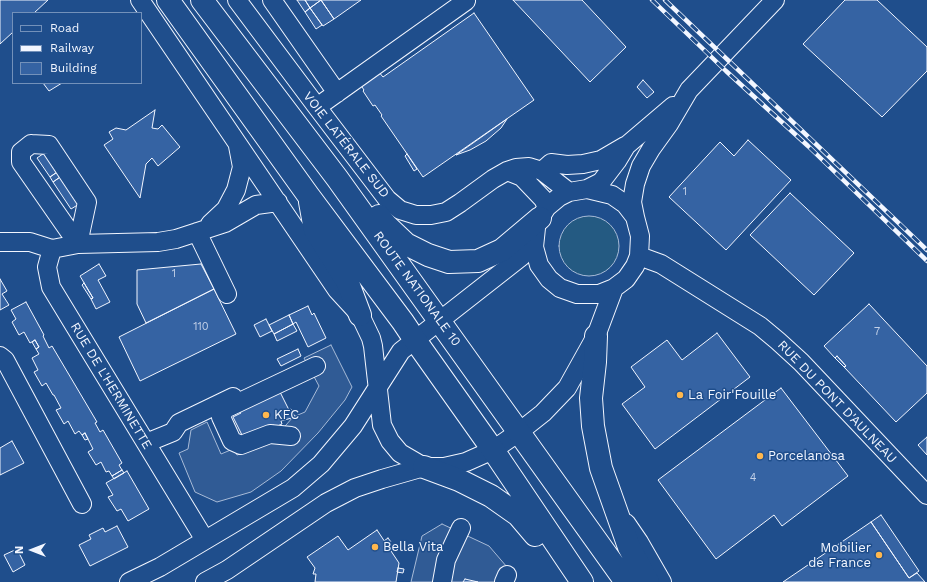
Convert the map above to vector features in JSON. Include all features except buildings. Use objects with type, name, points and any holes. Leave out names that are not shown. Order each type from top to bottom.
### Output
[{"type":"main road","points":[[168,0],[308,195],[404,322],[582,582]]},
{"type":"main road","name":"ROUTE NATIONALE 10","points":[[202,0],[337,178],[626,582]]},
{"type":"main road","points":[[337,178],[361,192],[386,225],[406,244],[428,255],[449,262],[478,261],[502,250],[541,218]]},
{"type":"main road","points":[[308,195],[315,230],[348,283],[360,316]]},
{"type":"main road","points":[[596,336],[591,398],[593,426],[601,468],[629,547],[648,582]]},
{"type":"main road","points":[[424,468],[459,480],[491,496],[518,515],[536,536],[551,558],[568,562]]},
{"type":"street","points":[[140,0],[337,290],[360,316],[371,338],[382,425],[390,441],[400,453],[424,468]]},
{"type":"street","name":"VOIE LATÉRALE SUD","points":[[237,0],[387,198],[400,210],[416,215],[431,215],[446,212],[493,179],[516,168],[529,167],[542,172],[569,192]]},
{"type":"street","points":[[272,0],[337,93]]},
{"type":"street","points":[[542,172],[551,163],[568,165],[583,164],[601,160],[626,146],[663,115],[689,90],[775,0]]},
{"type":"street","points":[[317,107],[466,1]]},
{"type":"street","points":[[507,171],[522,177],[543,199],[541,218],[534,247],[539,265],[550,279],[560,288],[577,294],[599,294],[614,288],[626,279],[635,266],[639,256],[640,236],[632,202],[635,184],[641,166],[651,148],[669,124],[689,90]]},
{"type":"street","points":[[31,144],[49,145],[87,202],[78,244],[21,162],[21,152],[31,144]]},
{"type":"street","points":[[201,231],[226,209],[236,190],[242,167],[238,146]]},
{"type":"street","points":[[129,582],[160,567],[294,488],[321,464],[353,426],[401,351],[520,257],[541,218],[559,197],[569,192],[587,189],[601,182],[626,146]]},
{"type":"street","points":[[587,189],[612,195],[624,204],[635,217]]},
{"type":"street","points":[[0,242],[30,242],[52,249],[78,244],[158,242],[176,239],[225,223],[256,205],[278,202]]},
{"type":"street","points":[[201,231],[227,294]]},
{"type":"street","name":"RUE DE L'HERMINETTE","points":[[52,249],[47,267],[51,287],[205,540]]},
{"type":"street","name":"RUE DU PONT D'AULNEAU","points":[[639,256],[661,264],[760,326],[801,362],[927,495]]},
{"type":"street","points":[[205,582],[230,576],[326,503],[355,488],[424,468],[444,467],[466,462],[493,450],[519,432],[543,413],[567,388],[596,336],[614,288]]},
{"type":"street","points":[[0,356],[5,360],[82,504]]},
{"type":"street","points":[[146,443],[172,432],[179,423],[314,362],[225,409],[221,417],[232,442],[240,445],[270,434],[291,436]]},
{"type":"street","points":[[617,511],[639,542],[662,582]]},
{"type":"street","points":[[442,582],[446,560],[461,528]]},
{"type":"shaded area","points":[[589,216],[606,221],[614,229],[619,246],[614,263],[606,271],[589,276],[572,271],[564,263],[559,246],[564,229],[572,221]]},
{"type":"shaded area","points":[[331,345],[352,387],[345,400],[318,433],[281,471],[251,492],[217,502],[195,492],[179,453],[188,449],[191,430],[207,422],[221,454],[233,449],[237,455],[272,441],[293,417],[305,412],[319,386],[304,358]]},
{"type":"shaded area","points":[[442,524],[489,546],[507,567],[509,582],[411,582],[422,536]]},
{"type":"railway","points":[[652,0],[726,71],[808,146],[927,261]]},
{"type":"railway","points":[[665,0],[927,250]]},
{"type":"place","name":"La Foir'Fouille","points":[[680,395]]},
{"type":"place","name":"KFC","points":[[266,415]]},
{"type":"place","name":"Porcelanosa","points":[[760,456]]},
{"type":"place","name":"Bella Vita","points":[[375,547]]},
{"type":"place","name":"Mobilier de France","points":[[879,555]]}]
